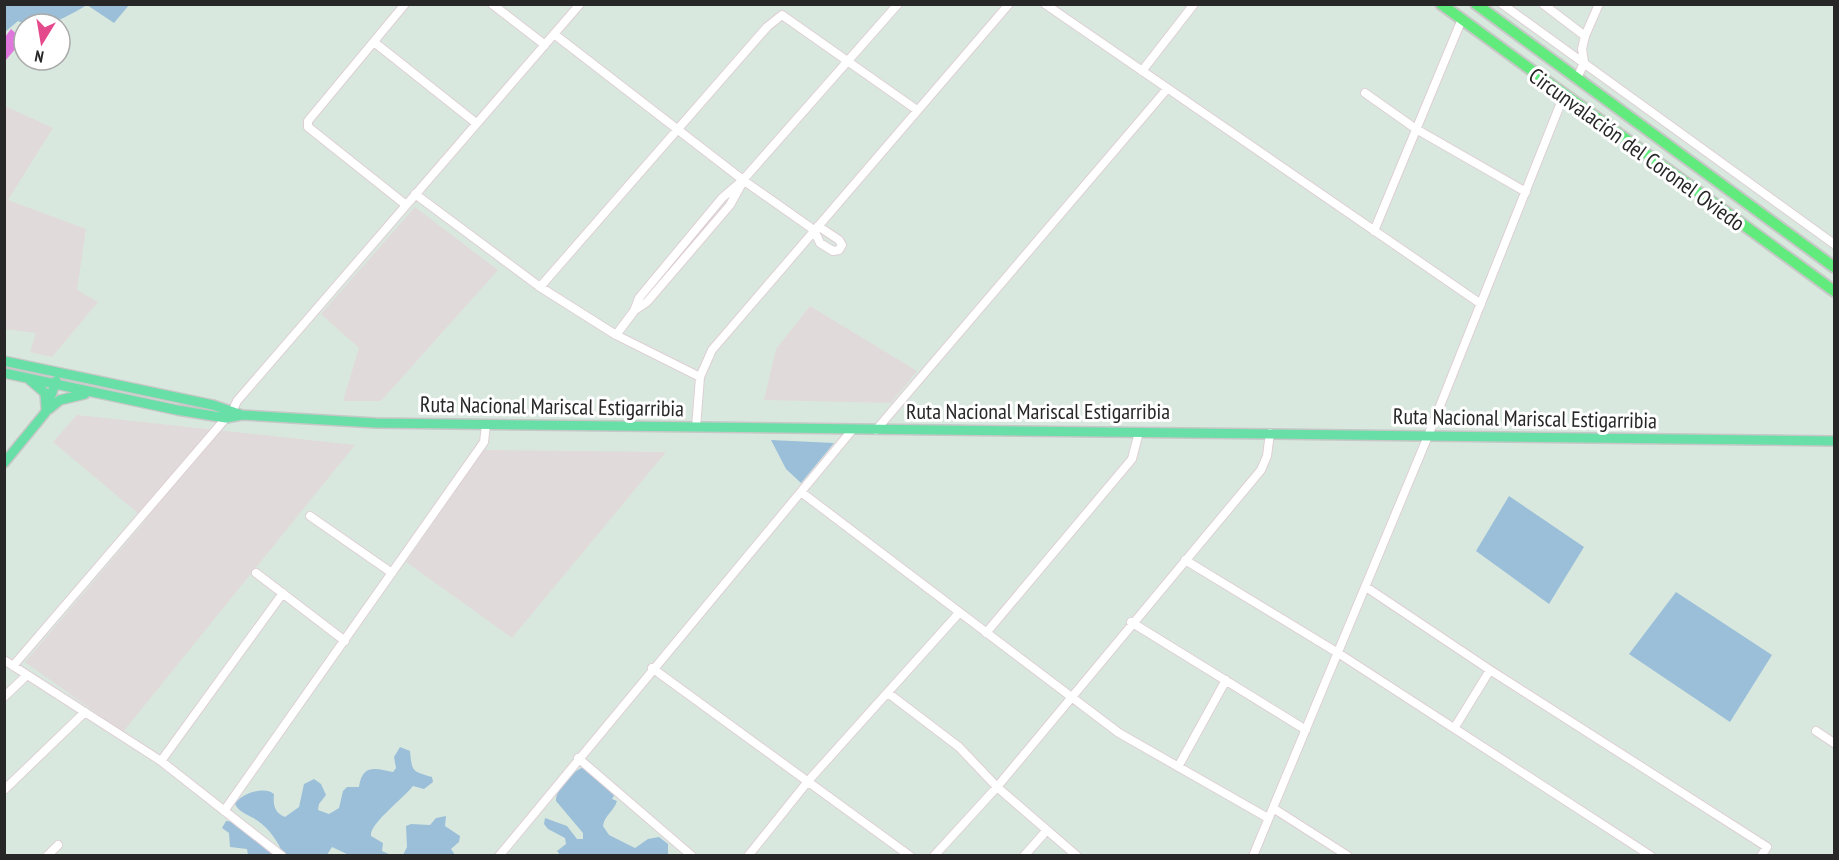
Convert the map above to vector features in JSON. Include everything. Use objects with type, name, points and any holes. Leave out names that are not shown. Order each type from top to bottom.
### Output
[{"type":"highway","name":"Circunvalación del Coronel Oviedo","points":[[1441,4],[1834,291]]},
{"type":"highway","name":"Circunvalación del Coronel Oviedo","points":[[1476,4],[1834,267]]},
{"type":"main road","name":"Ruta Nacional Mariscal Estigarribia","points":[[4,361],[234,414]]},
{"type":"main road","points":[[45,413],[57,372]]},
{"type":"main road","name":"Ruta Nacional Mariscal Estigarribia","points":[[4,373],[103,395],[234,414],[365,423],[1834,441]]},
{"type":"main road","points":[[22,376],[33,381],[45,393],[45,413]]},
{"type":"main road","points":[[4,464],[45,413],[60,400],[91,393],[103,395]]},
{"type":"street","points":[[405,4],[308,121],[308,127],[406,205]]},
{"type":"street","points":[[492,4],[545,45]]},
{"type":"street","points":[[13,666],[234,414],[237,401],[580,4]]},
{"type":"street","points":[[616,335],[634,311],[647,302],[730,205],[743,180],[897,4]]},
{"type":"street","points":[[696,427],[700,377],[712,350],[1009,4]]},
{"type":"street","points":[[1045,4],[1480,304]]},
{"type":"street","points":[[1142,71],[1194,4]]},
{"type":"street","points":[[1503,4],[1834,243]]},
{"type":"street","points":[[1543,4],[1585,36]]},
{"type":"street","points":[[1577,79],[1584,62],[1582,49],[1585,36],[1599,4]]},
{"type":"street","points":[[540,287],[767,27],[782,15],[917,110]]},
{"type":"street","points":[[1374,231],[1462,19]]},
{"type":"street","points":[[554,34],[743,180],[816,228]]},
{"type":"street","points":[[374,42],[476,123]]},
{"type":"street","points":[[876,430],[1167,89]]},
{"type":"street","points":[[1365,93],[1416,129],[1526,192]]},
{"type":"street","points":[[1252,855],[1366,587],[1564,95]]},
{"type":"street","points":[[416,194],[540,287],[616,335],[700,377]]},
{"type":"street","points":[[224,811],[484,442],[486,425]]},
{"type":"street","points":[[499,855],[652,668],[853,429]]},
{"type":"street","points":[[986,633],[1132,459],[1139,432]]},
{"type":"street","points":[[934,855],[997,787],[1131,622],[1261,470],[1267,456],[1270,433]]},
{"type":"street","points":[[801,492],[1119,733],[1268,818]]},
{"type":"street","points":[[310,516],[392,573]]},
{"type":"street","points":[[1185,560],[1455,727],[1651,855]]},
{"type":"street","points":[[256,573],[345,641]]},
{"type":"street","points":[[1366,587],[1490,670],[1767,847],[1761,855]]},
{"type":"street","points":[[160,761],[283,593]]},
{"type":"street","points":[[748,855],[809,780],[959,613]]},
{"type":"street","points":[[1131,622],[1306,730]]},
{"type":"street","points":[[4,660],[160,761],[282,855]]},
{"type":"street","points":[[652,668],[910,855]]},
{"type":"street","points":[[1455,727],[1490,670]]},
{"type":"street","points":[[4,697],[27,675]]},
{"type":"street","points":[[1178,767],[1226,680]]},
{"type":"street","points":[[888,693],[959,747],[997,787],[1077,855]]},
{"type":"street","points":[[4,790],[85,712]]},
{"type":"street","points":[[1816,731],[1834,743]]},
{"type":"street","points":[[578,758],[692,855]]},
{"type":"street","points":[[1273,808],[1348,855]]},
{"type":"street","points":[[1024,855],[1047,830]]},
{"type":"street","points":[[47,855],[58,845]]},
{"type":"shaded area","points":[[5,4],[129,4],[114,23],[87,5],[72,13],[12,12],[12,26],[5,32]]},
{"type":"shaded area","points":[[11,29],[12,53],[5,61],[5,37]]},
{"type":"shaded area","points":[[5,106],[53,128],[8,200],[86,229],[77,290],[98,302],[52,357],[30,352],[36,333],[5,329]]},
{"type":"shaded area","points":[[415,207],[498,270],[381,401],[343,401],[359,348],[321,314]]},
{"type":"shaded area","points":[[810,306],[917,371],[891,403],[764,400],[776,349]]},
{"type":"shaded area","points":[[77,415],[355,445],[123,732],[25,662],[146,520],[53,442]]},
{"type":"shaded area","points":[[771,440],[834,443],[801,483],[786,469]]},
{"type":"shaded area","points":[[484,450],[666,452],[512,638],[406,562]]},
{"type":"shaded area","points":[[1509,496],[1584,547],[1549,604],[1476,551]]},
{"type":"shaded area","points":[[1676,592],[1772,655],[1730,722],[1629,654]]},
{"type":"shaded area","points":[[400,747],[410,751],[414,770],[432,777],[433,782],[424,789],[413,786],[375,825],[371,836],[383,843],[382,851],[391,855],[349,855],[332,847],[327,855],[283,855],[266,828],[242,812],[235,804],[248,794],[259,791],[270,792],[274,794],[276,811],[285,817],[299,807],[304,784],[314,779],[321,784],[326,795],[319,804],[318,810],[329,814],[339,808],[343,791],[347,787],[359,787],[366,771],[375,769],[393,772],[396,768],[394,757]]},
{"type":"shaded area","points":[[585,767],[601,772],[617,790],[612,799],[617,801],[603,826],[609,835],[635,848],[648,839],[659,837],[668,844],[668,855],[560,855],[557,851],[566,844],[565,838],[548,829],[544,824],[545,818],[567,826],[577,839],[583,839],[583,833],[556,801],[566,780]]},
{"type":"shaded area","points":[[446,816],[445,826],[460,836],[459,842],[451,849],[455,855],[403,855],[407,847],[406,826],[430,825],[436,818]]},
{"type":"shaded area","points":[[226,821],[235,822],[274,855],[248,855],[247,849],[230,847],[229,833],[222,828]]}]
